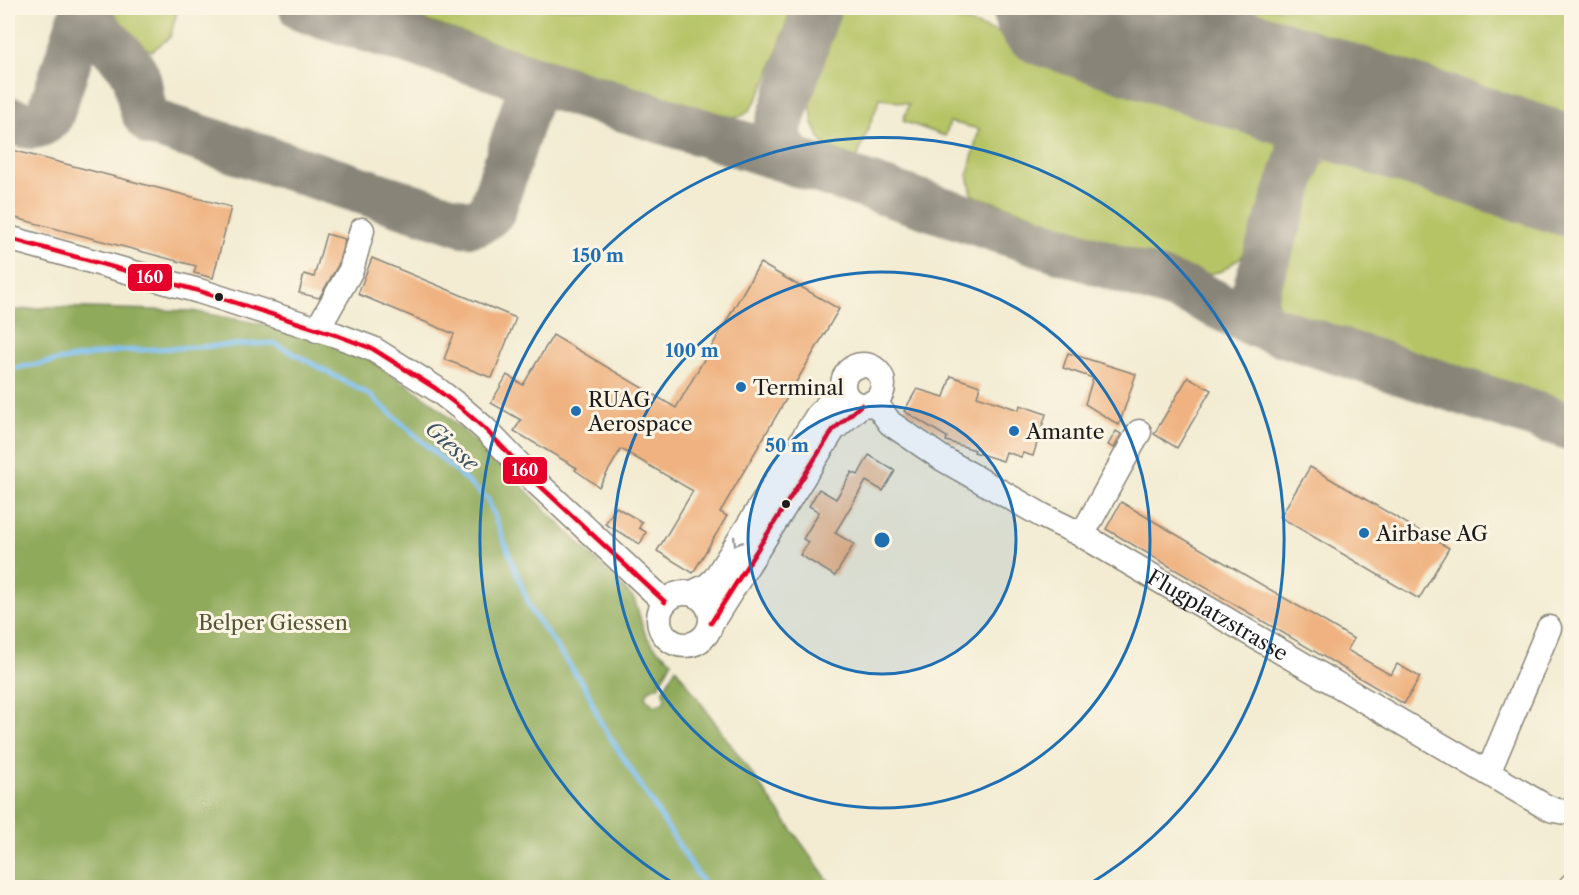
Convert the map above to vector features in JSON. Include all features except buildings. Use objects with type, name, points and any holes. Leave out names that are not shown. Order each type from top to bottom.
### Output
[{"type":"street","points":[[317,330],[351,270],[362,230]]},
{"type":"street","points":[[8,238],[199,291],[373,349],[435,388],[461,408],[485,429],[536,482],[665,602]]},
{"type":"street","points":[[843,389],[818,415],[715,579],[707,586],[692,593],[675,594],[665,602],[659,613],[660,628],[670,641],[678,644],[692,644],[698,642],[708,632],[711,623],[833,430],[868,404],[882,391],[881,375],[870,366],[862,365],[848,372],[843,380],[843,389],[846,397],[852,402],[868,404]]},
{"type":"street","name":"Flugplatzstrasse","points":[[868,404],[890,423],[943,459],[1043,516],[1082,535],[1540,804],[1553,810],[1572,813]]},
{"type":"street","points":[[1082,535],[1139,432]]},
{"type":"street","points":[[692,593],[707,605],[711,614],[711,623]]},
{"type":"street","points":[[1488,773],[1549,628]]},
{"type":"green space","points":[[107,8],[178,8],[170,37],[152,51],[125,40]]},
{"type":"green space","points":[[386,8],[791,8],[772,65],[759,95],[744,115],[736,117],[721,116]]},
{"type":"green space","points":[[845,8],[923,8],[1249,113],[1262,120],[1275,135],[1277,157],[1242,256],[1222,271],[1209,274],[1197,272],[1042,222],[1037,216],[972,195],[968,174],[979,129],[950,122],[945,136],[903,121],[909,104],[880,98],[857,158],[825,145],[813,123],[810,103],[840,13]]},
{"type":"green space","points":[[1191,8],[1571,8],[1571,132]]},
{"type":"green space","points":[[1346,150],[1370,152],[1571,218],[1571,417],[1293,325],[1286,318],[1278,305],[1276,290],[1315,171],[1329,157]]},
{"type":"green space","name":"Belper Giessen","points":[[51,307],[192,311],[293,330],[363,355],[432,402],[508,472],[634,599],[643,628],[651,643],[672,661],[658,687],[650,690],[646,698],[654,706],[663,703],[665,697],[663,690],[676,668],[833,887],[8,888],[8,311]]},
{"type":"waterway","name":"Giesse","points":[[8,369],[118,351],[274,343],[370,395],[488,500],[532,612],[587,690],[600,721],[706,888]]},
{"type":"taxiway","points":[[8,120],[31,125],[41,123],[50,115],[85,8]]},
{"type":"taxiway","points":[[87,8],[86,13],[90,22],[133,69],[145,113],[153,123],[463,223],[479,221],[492,210],[530,93],[524,77]]},
{"type":"taxiway","points":[[303,8],[765,152],[1193,293],[1256,324],[1572,427]]},
{"type":"taxiway","points":[[797,163],[782,149],[777,130],[817,8]]},
{"type":"taxiway","points":[[1259,75],[1288,95],[1301,113],[1305,136],[1302,148]]},
{"type":"taxiway","points":[[1268,328],[1255,316],[1253,299],[1302,148],[1315,128],[1329,116],[1347,111],[1371,111]]},
{"type":"runway","points":[[1053,8],[1572,177]]},
{"type":"transit line","name":"160","points":[[8,238],[199,291],[373,349],[435,388],[461,408],[485,429],[536,482],[665,602]]},
{"type":"transit line","name":"160","points":[[711,623],[833,430],[861,405]]},
{"type":"place","name":"Terminal","points":[[741,387]]},
{"type":"place","name":"RUAG Aerospace","points":[[576,411]]},
{"type":"place","name":"Amante","points":[[1014,431]]},
{"type":"place","name":"Airbase AG","points":[[1364,533]]}]
